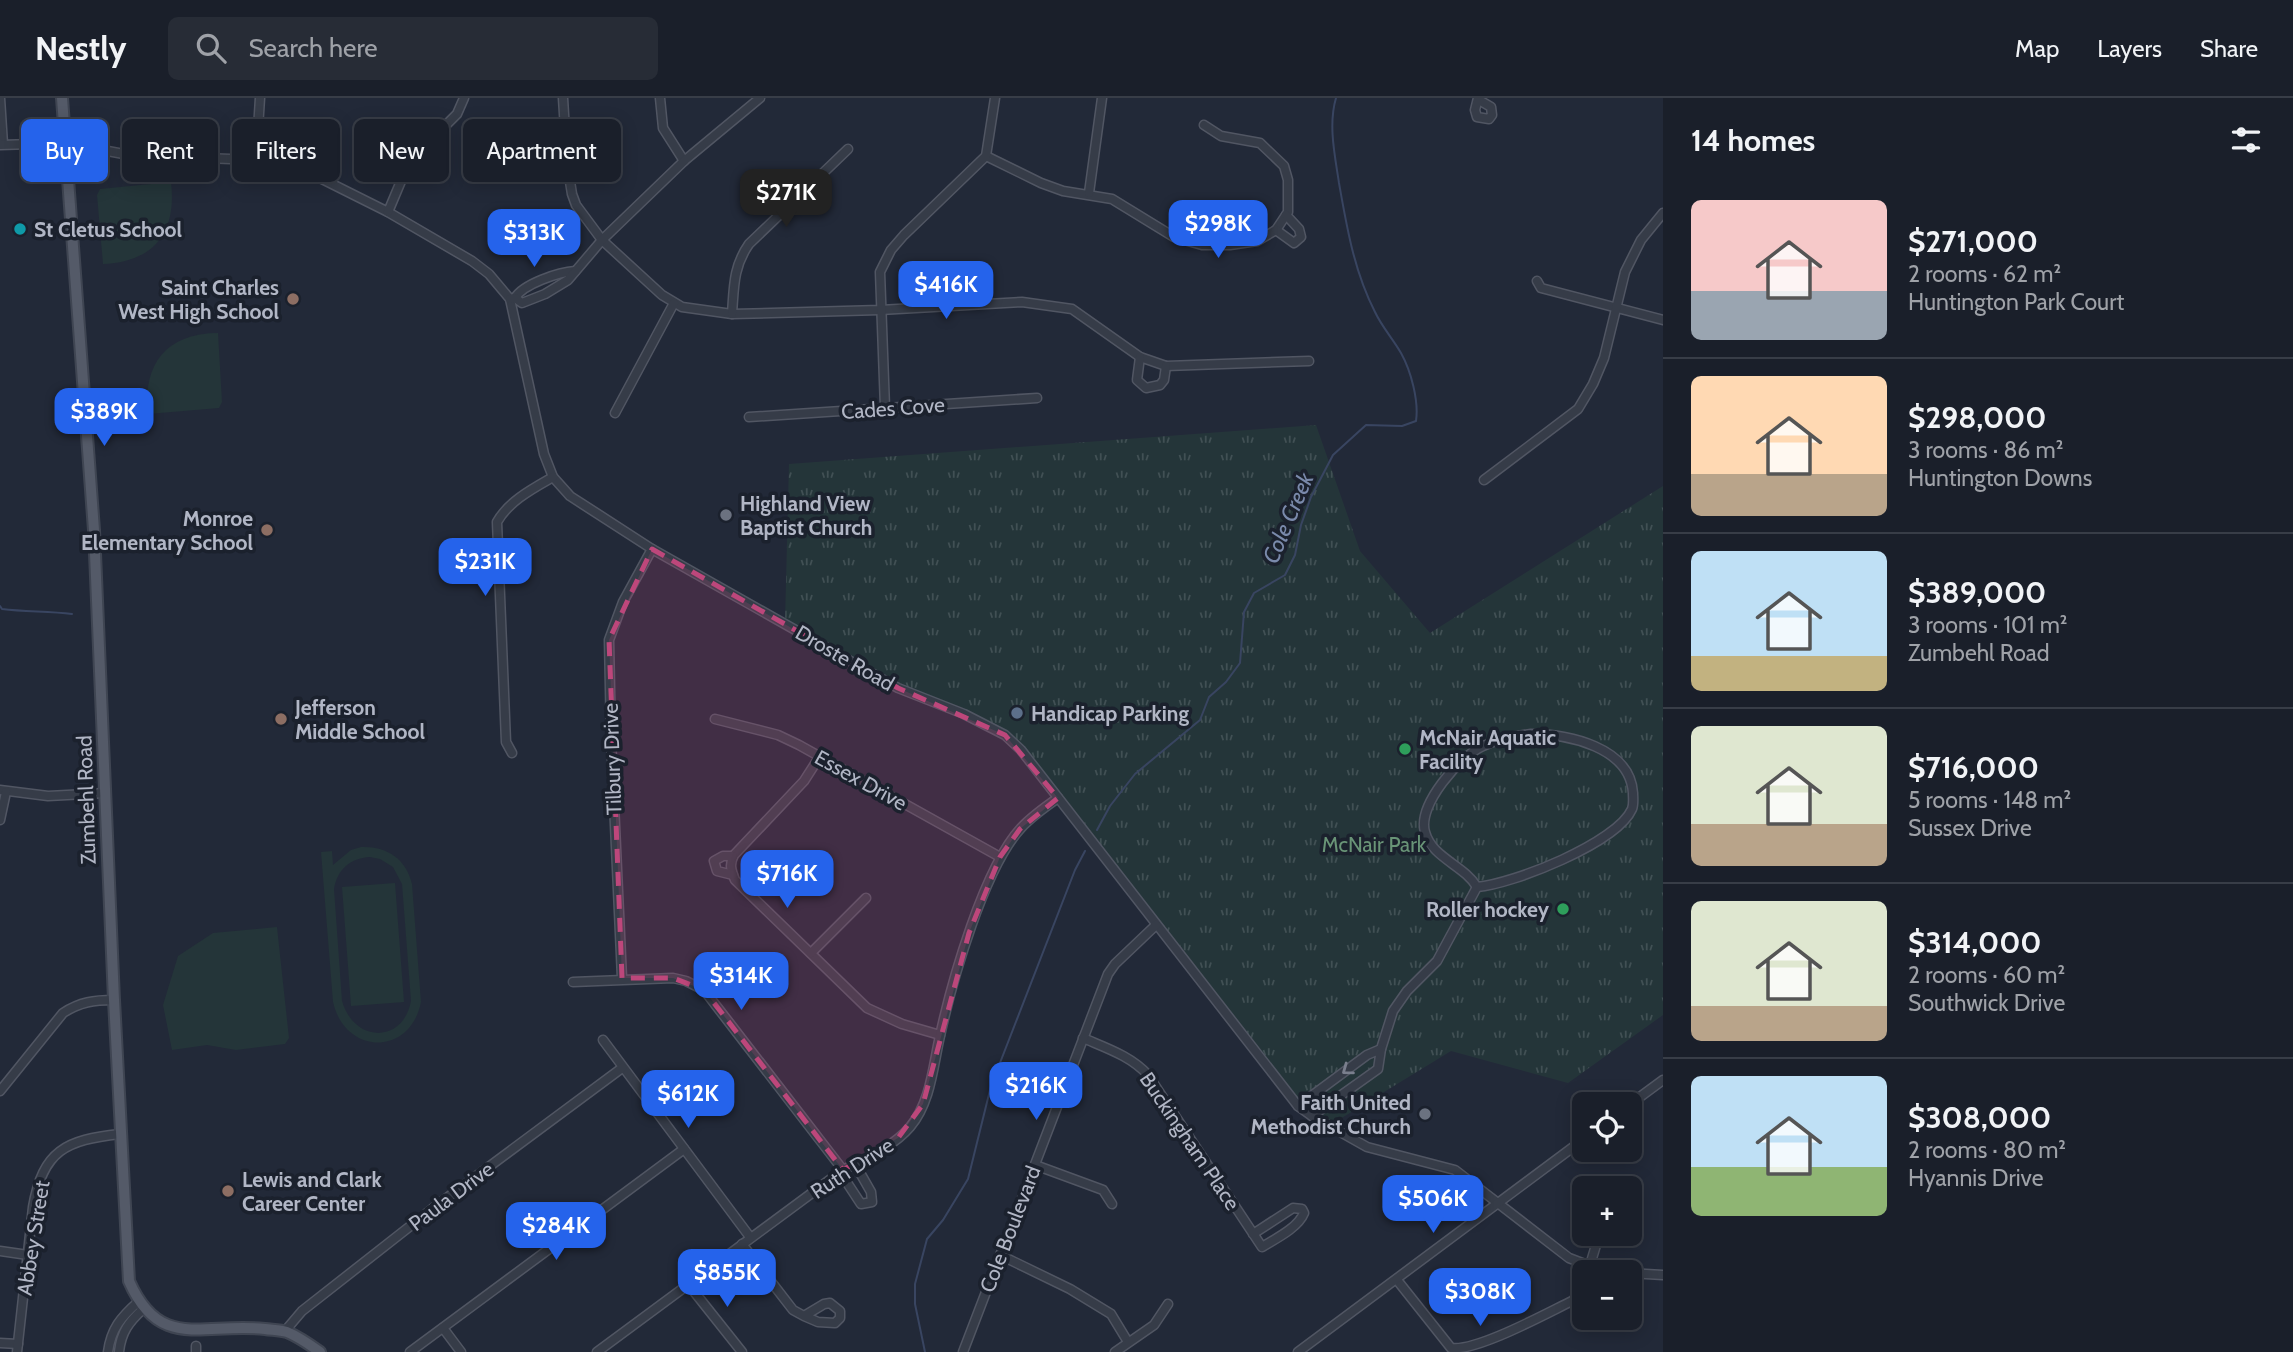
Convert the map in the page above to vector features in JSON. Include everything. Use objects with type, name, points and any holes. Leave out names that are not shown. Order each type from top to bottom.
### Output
[{"type":"main road","name":"Zumbehl Road","points":[[62,98],[63,119]]},
{"type":"main road","name":"Zumbehl Road","points":[[69,182],[94,530],[120,1134],[129,1281],[141,1305]]},
{"type":"main road","points":[[141,1305],[153,1318],[169,1327],[285,1331],[320,1352]]},
{"type":"street","points":[[0,98],[1,144]]},
{"type":"street","points":[[260,98],[260,119]]},
{"type":"street","points":[[388,212],[412,155],[420,143],[446,126],[457,114],[464,98]]},
{"type":"street","points":[[563,98],[572,194],[588,224],[662,295],[682,307],[732,314],[880,310],[1022,302],[1072,309],[1140,357],[1166,366],[1309,361]]},
{"type":"street","points":[[660,98],[663,128],[684,161]]},
{"type":"street","points":[[575,271],[554,275],[522,289],[512,299],[522,303],[545,294],[568,280],[602,240],[684,161],[760,98]]},
{"type":"street","points":[[885,408],[880,272],[891,250],[986,156],[995,98]]},
{"type":"street","points":[[1089,193],[1102,98]]},
{"type":"street","points":[[986,156],[1063,191],[1089,193],[1112,199],[1174,237],[1202,245],[1257,241],[1276,230],[1288,212],[1288,180],[1284,166],[1260,143],[1221,136],[1204,125]]},
{"type":"street","name":"Droste Road","points":[[1,144],[21,144]]},
{"type":"street","points":[[732,314],[738,259],[749,244],[848,149]]},
{"type":"street","name":"Droste Road","points":[[108,152],[232,159]]},
{"type":"street","name":"Droste Road","points":[[326,182],[388,212],[472,261],[489,274],[512,299],[544,454],[553,477],[570,496],[652,549],[898,688],[1005,735],[1021,750],[1298,1106],[1367,1147],[1455,1170],[1573,1260]]},
{"type":"street","points":[[1484,480],[1578,409],[1604,358],[1625,272],[1641,240],[1663,213]]},
{"type":"street","points":[[1276,230],[1294,243],[1301,237],[1299,229],[1286,215]]},
{"type":"street","points":[[1537,281],[1541,288],[1663,320]]},
{"type":"street","points":[[615,413],[674,303]]},
{"type":"street","points":[[1140,357],[1137,380],[1146,388],[1160,385],[1164,380],[1166,366]]},
{"type":"street","name":"Cades Cove","points":[[749,417],[1037,398]]},
{"type":"street","points":[[512,753],[506,742],[497,522],[506,509],[529,490],[553,477]]},
{"type":"street","name":"Tilbury Drive","points":[[622,978],[609,640],[623,602],[652,549]]},
{"type":"street","name":"Essex Drive","points":[[715,719],[778,735],[1000,858]]},
{"type":"street","points":[[1549,734],[1601,749],[1625,768],[1632,784],[1633,807],[1621,824],[1597,841],[1544,868],[1491,886],[1476,887],[1471,877],[1432,846],[1424,831],[1428,810],[1439,788],[1458,765],[1481,747],[1513,736],[1549,734]]},
{"type":"street","points":[[820,756],[804,781],[733,856],[730,866],[735,880],[867,1008],[902,1024],[940,1035]]},
{"type":"street","points":[[0,820],[3,791],[48,796],[105,793]]},
{"type":"street","name":"Ruth Drive","points":[[601,1351],[750,1237],[842,1171],[884,1148],[911,1126],[931,1081],[940,1035],[969,933],[1000,858],[1020,829],[1041,809],[1058,798]]},
{"type":"street","points":[[733,856],[723,856],[715,860],[717,871],[733,875]]},
{"type":"street","points":[[1312,1116],[1378,1069],[1381,1049],[1393,1011],[1407,991],[1437,961],[1476,887]]},
{"type":"street","points":[[811,953],[866,898]]},
{"type":"street","name":"Cole Boulevard","points":[[963,1352],[1111,968],[1156,925]]},
{"type":"street","points":[[573,982],[673,978],[704,989],[842,1171],[861,1204],[872,1202],[871,1192],[855,1164]]},
{"type":"street","points":[[0,1091],[63,1013],[74,1005],[93,1000],[114,1000]]},
{"type":"street","name":"Buckingham Place","points":[[1083,1038],[1127,1058],[1148,1075],[1253,1234]]},
{"type":"street","points":[[603,1040],[750,1237]]},
{"type":"street","points":[[1298,1106],[1367,1055],[1381,1049]]},
{"type":"street","name":"Paula Drive","points":[[285,1331],[302,1311],[432,1209],[622,1068]]},
{"type":"street","points":[[1642,1095],[1663,1080]]},
{"type":"street","name":"Abbey Street","points":[[18,1348],[37,1187],[44,1168],[63,1149],[86,1137],[120,1134]]},
{"type":"street","points":[[1298,1352],[1572,1148]]},
{"type":"street","points":[[410,1352],[684,1149]]},
{"type":"street","points":[[1035,1165],[1103,1190],[1112,1204]]},
{"type":"street","points":[[1293,1208],[1302,1209],[1304,1213],[1294,1226],[1262,1247],[1253,1234],[1293,1208]]},
{"type":"street","points":[[742,1244],[793,1310],[804,1316]]},
{"type":"street","points":[[0,1251],[28,1255]]},
{"type":"street","points":[[1000,1255],[1070,1289],[1111,1314],[1128,1342]]},
{"type":"street","points":[[1642,1274],[1663,1275]]},
{"type":"street","points":[[1397,1280],[1451,1348],[1458,1350],[1490,1340],[1572,1301]]},
{"type":"street","points":[[688,1284],[742,1352]]},
{"type":"street","points":[[1115,1352],[1154,1325],[1168,1304]]},
{"type":"street","points":[[108,1352],[111,1333],[119,1320],[141,1305]]},
{"type":"street","points":[[119,1352],[123,1332],[141,1305]]},
{"type":"street","points":[[443,1328],[461,1352]]},
{"type":"street","points":[[0,1343],[18,1348]]},
{"type":"highlighted area","points":[[652,549],[898,688],[1005,735],[1058,798],[1020,829],[1000,857],[969,933],[923,1104],[898,1138],[843,1170],[704,990],[673,978],[622,978],[609,640]]},
{"type":"green space","points":[[171,182],[172,200],[166,229],[149,250],[121,262],[103,264],[97,195],[100,189]]},
{"type":"green space","points":[[218,333],[222,402],[219,408],[148,414],[149,380],[162,355],[172,345],[185,339],[200,334]]},
{"type":"green space","name":"McNair Park","points":[[1316,425],[1360,551],[1430,633],[1663,486],[1663,1015],[1568,1083],[1451,1051],[1335,1122],[1306,1112],[1005,735],[898,688],[785,623],[789,464]]},
{"type":"green space","points":[[370,847],[387,851],[405,867],[412,884],[421,1002],[415,1020],[404,1033],[391,1040],[363,1040],[350,1032],[340,1019],[333,1002],[321,852],[332,851],[333,865],[351,850]],"holes":[[[363,858],[380,859],[393,867],[402,884],[411,1001],[399,1025],[378,1033],[357,1025],[348,1015],[342,1001],[334,889],[338,876],[346,866]]]},
{"type":"green space","points":[[395,883],[404,1002],[351,1006],[342,887]]},
{"type":"green space","points":[[277,927],[289,1038],[285,1044],[236,1050],[207,1045],[172,1050],[163,1005],[178,956],[213,933]]},
{"type":"waterway","name":"Cole Creek","points":[[1097,830],[1110,806],[1135,774],[1200,720],[1209,697],[1226,682],[1240,663],[1244,612],[1254,593],[1285,575],[1295,555],[1301,525],[1311,497],[1333,455],[1366,425],[1402,426],[1416,421],[1415,395],[1408,368],[1368,297],[1352,249],[1333,140],[1336,98]]},
{"type":"waterway","points":[[0,606],[2,609],[72,614]]},
{"type":"waterway","name":"Cole Creek","points":[[925,1352],[915,1304],[915,1284],[927,1239],[943,1220],[968,1179],[991,1086],[1075,870],[1085,851]]},
{"type":"place","name":"St Cletus School","points":[[20,229]]},
{"type":"place","name":"Saint Charles West High School","points":[[293,299]]},
{"type":"place","name":"Highland View Baptist Church","points":[[726,515]]},
{"type":"place","name":"Monroe Elementary School","points":[[267,530]]},
{"type":"place","name":"Handicap Parking","points":[[1017,713]]},
{"type":"place","name":"Jefferson Middle School","points":[[281,719]]},
{"type":"place","name":"McNair Aquatic Facility","points":[[1405,749]]},
{"type":"place","name":"Roller hockey","points":[[1563,909]]},
{"type":"place","name":"Faith United Methodist Church","points":[[1425,1114]]},
{"type":"place","name":"Lewis and Clark Career Center","points":[[228,1191]]}]
